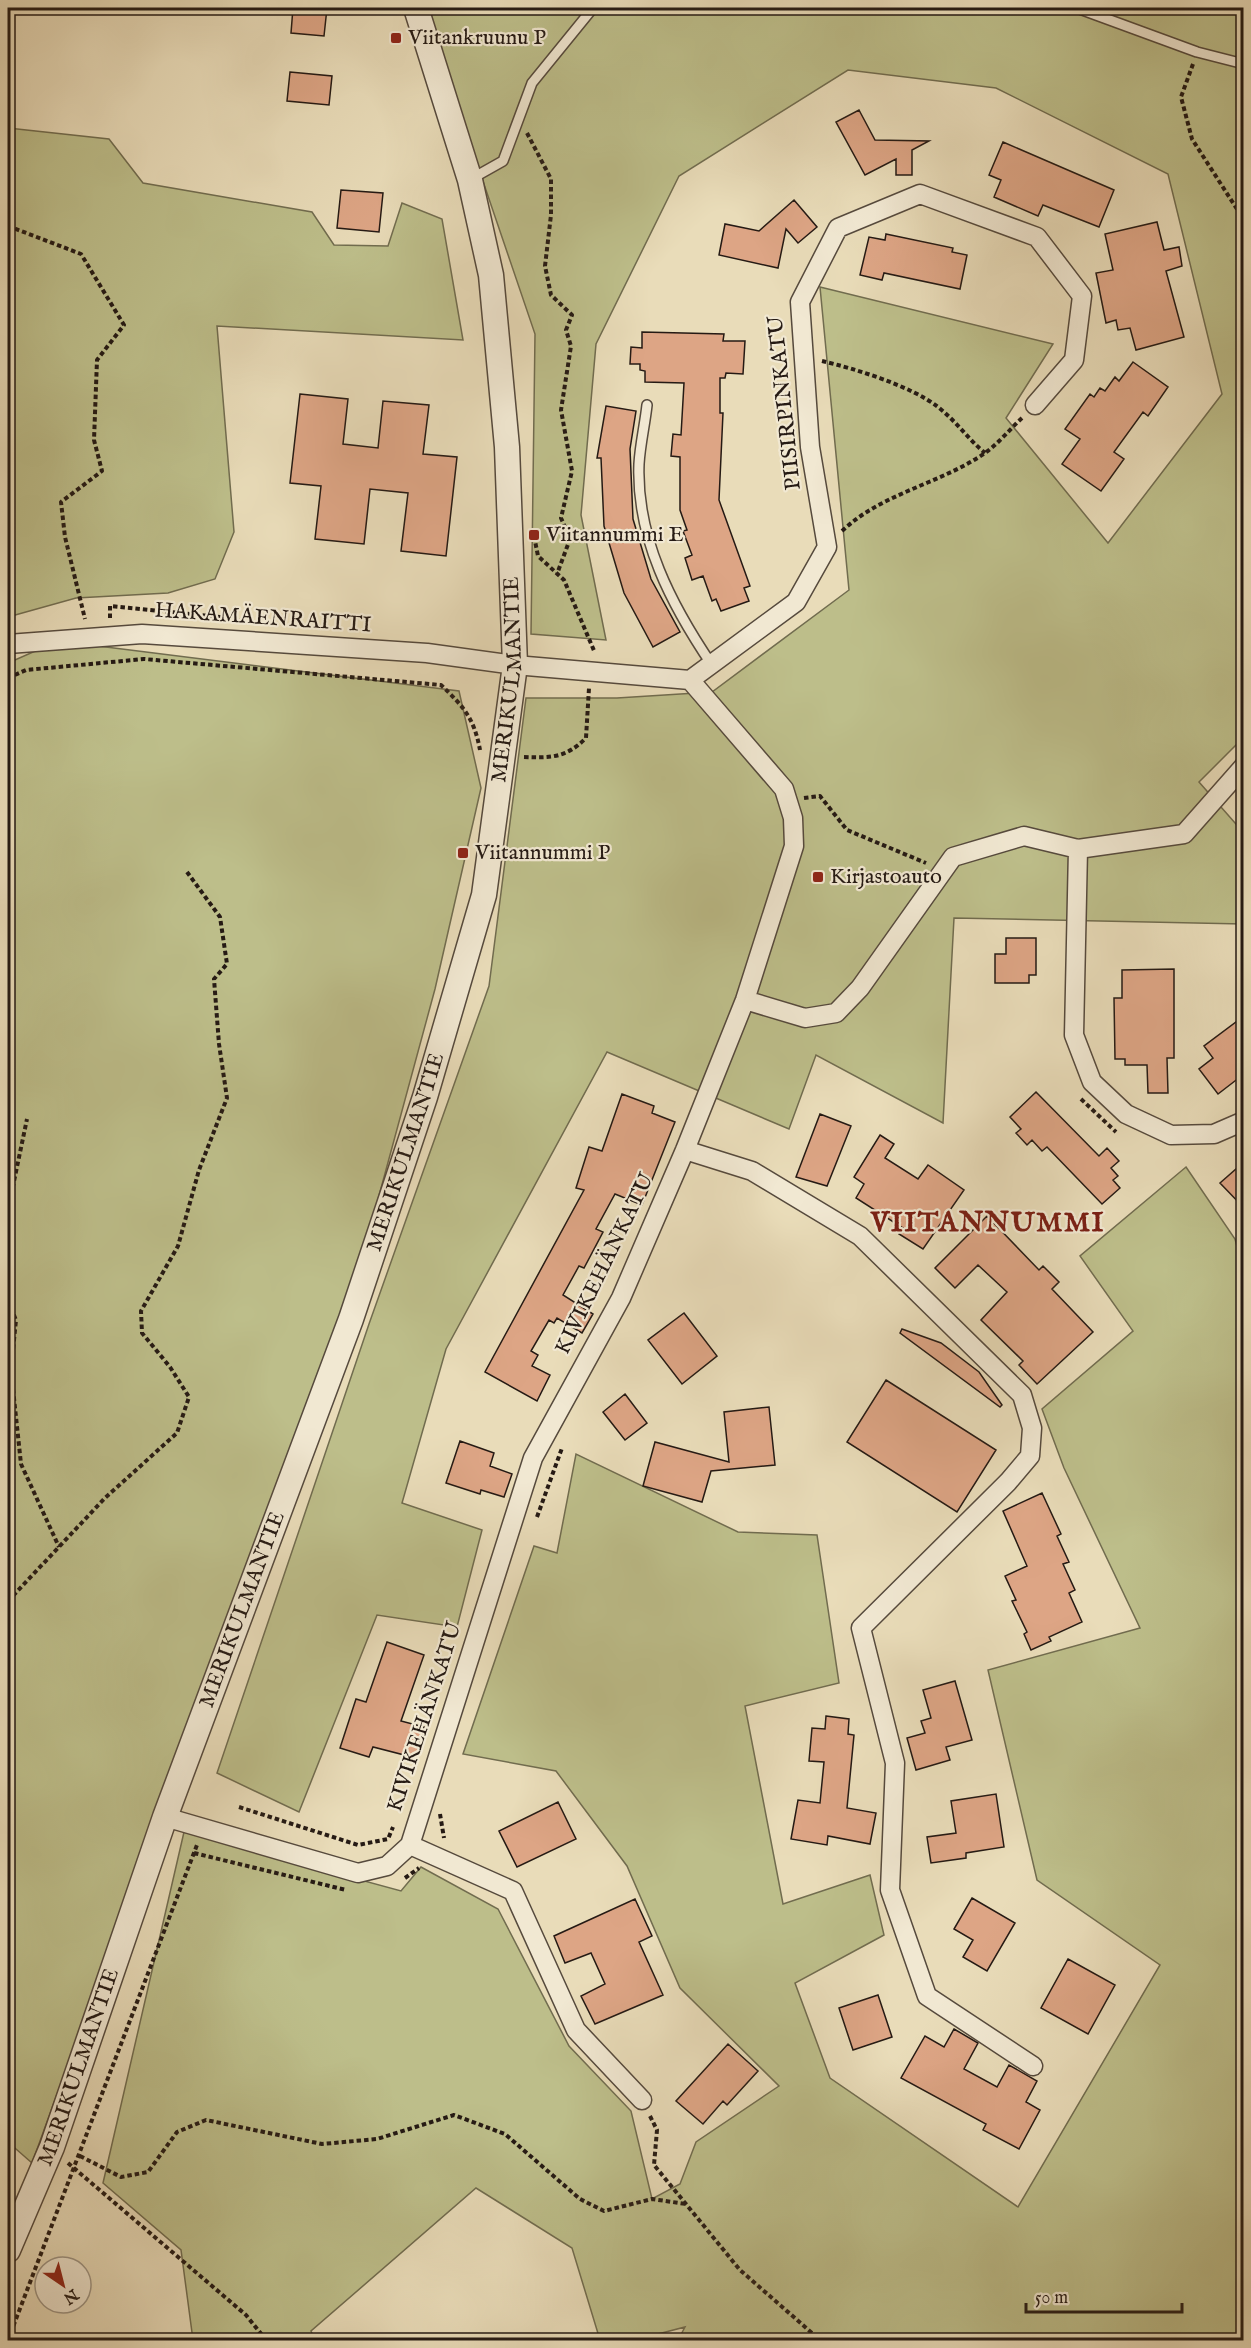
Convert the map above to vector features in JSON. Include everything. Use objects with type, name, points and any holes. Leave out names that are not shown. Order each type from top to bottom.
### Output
[{"type":"street","name":"MERIKULMANTIE","points":[[8,2250],[52,2147],[165,1817],[351,1319],[425,1097],[484,895],[515,665],[507,447],[491,275],[470,180],[416,8]]},
{"type":"street","name":"PIISIRPINKATU","points":[[827,547],[810,447],[800,302],[838,228],[920,194],[1037,237],[1082,296],[1074,360],[1035,405]]},
{"type":"street","points":[[515,665],[690,680],[796,602],[827,547]]},
{"type":"street","name":"HAKAMÄENRAITTI","points":[[8,644],[142,634],[427,653],[515,665]]},
{"type":"street","name":"KIVIKEHÄNKATU","points":[[165,1817],[358,1873],[387,1866],[410,1845],[533,1458],[621,1298],[685,1150],[745,1000],[794,846],[793,818],[784,789],[690,680]]},
{"type":"street","points":[[745,1000],[804,1018],[836,1013],[860,988],[953,857],[1024,836],[1078,849],[1184,834],[1244,766]]},
{"type":"street","points":[[1078,849],[1074,1035],[1092,1082],[1126,1114],[1171,1136],[1214,1134],[1244,1121]]},
{"type":"street","points":[[685,1150],[752,1171],[860,1236],[1022,1395],[1032,1428],[1030,1456],[1008,1482],[861,1628],[895,1763],[890,1890],[927,1996],[1033,2066]]},
{"type":"street","points":[[410,1845],[513,1891],[576,2030],[642,2100]]},
{"type":"lane","points":[[470,180],[503,161],[532,82],[593,8]]},
{"type":"lane","points":[[1077,8],[1197,52],[1244,64]]},
{"type":"lane","points":[[647,405],[639,465],[643,521],[660,574],[690,632],[712,665]]},
{"type":"path","points":[[1197,52],[1181,97],[1192,139],[1244,220]]},
{"type":"path","points":[[519,117],[551,179],[551,215],[545,266],[551,295],[572,315],[566,330],[571,346],[561,410],[572,471],[561,518],[570,539],[557,573]]},
{"type":"path","points":[[8,226],[81,254],[124,325],[97,360],[94,440],[102,471],[61,502],[65,537],[90,638]]},
{"type":"path","points":[[804,357],[866,375],[927,400],[959,425],[985,453]]},
{"type":"path","points":[[827,547],[854,520],[896,496],[931,482],[985,453],[1035,405]]},
{"type":"path","points":[[534,535],[538,556],[564,580],[594,653]]},
{"type":"path","points":[[8,678],[26,670],[144,659],[441,685],[465,709],[476,729],[481,753],[548,758],[573,751],[586,738],[589,685]]},
{"type":"path","points":[[800,798],[820,796],[847,830],[943,871]]},
{"type":"path","points":[[8,1601],[105,1498],[177,1433],[189,1397],[170,1367],[142,1333],[141,1311],[177,1246],[199,1170],[227,1098],[219,1044],[214,979],[228,964],[220,916],[187,872]]},
{"type":"path","points":[[1078,1094],[1082,1103],[1111,1130],[1121,1134]]},
{"type":"path","points":[[8,1210],[27,1119]]},
{"type":"path","points":[[8,1301],[16,1320],[11,1370],[21,1464],[59,1547]]},
{"type":"path","points":[[535,1522],[564,1445]]},
{"type":"path","points":[[442,1805],[440,1815],[444,1838]]},
{"type":"path","points":[[239,1807],[358,1845],[388,1839],[398,1818]]},
{"type":"path","points":[[8,2340],[203,1828]]},
{"type":"path","points":[[642,2100],[657,2130],[654,2165],[740,2270],[820,2340]]},
{"type":"path","points":[[8,2112],[11,2115],[13,2126]]},
{"type":"path","points":[[80,2156],[121,2177],[148,2172],[177,2132],[206,2120],[322,2144],[377,2139],[454,2115],[505,2134],[580,2199],[604,2211],[652,2199],[686,2204]]},
{"type":"path","points":[[52,2147],[74,2169],[246,2315],[266,2340]]},
{"type":"green space","points":[[424,8],[1243,8],[1243,738],[1199,782],[1243,832],[1243,924],[954,918],[943,1123],[816,1055],[789,1129],[607,1052],[446,1349],[402,1503],[482,1530],[457,1627],[377,1615],[299,1812],[217,1773],[369,1324],[489,986],[526,698],[617,698],[712,692],[849,590],[820,287],[1053,344],[1006,418],[1108,543],[1222,394],[1168,174],[996,88],[848,70],[679,176],[596,344],[581,515],[606,640],[531,634],[535,334]]},
{"type":"green space","points":[[8,128],[109,139],[143,183],[312,212],[334,245],[388,246],[402,203],[442,219],[463,340],[217,326],[234,532],[215,579],[168,593],[76,598],[8,617]]},
{"type":"green space","points":[[58,641],[459,691],[481,788],[435,989],[364,1251],[32,2163],[8,2142],[8,663]]},
{"type":"green space","points":[[1186,1167],[1235,1239],[1243,1269],[1243,2340],[678,2340],[685,2327],[635,2340],[600,2340],[572,2248],[476,2188],[311,2331],[315,2340],[193,2340],[181,2250],[103,2183],[184,1832],[401,1891],[421,1867],[498,1909],[569,2046],[631,2111],[652,2199],[680,2184],[696,2142],[779,2086],[680,1988],[627,1866],[556,1771],[463,1754],[534,1546],[557,1553],[576,1454],[738,1532],[817,1535],[839,1683],[745,1706],[783,1904],[870,1875],[884,1935],[795,1983],[830,2078],[1018,2207],[1160,1965],[1037,1880],[988,1670],[1140,1628],[1064,1468],[1042,1409],[1133,1331],[1080,1256]]},
{"type":"building","points":[[293,8],[327,8],[324,36],[291,33]]},
{"type":"building","points":[[290,72],[332,76],[329,105],[287,101]]},
{"type":"building","points":[[859,110],[875,140],[929,141],[912,150],[912,175],[896,175],[896,159],[865,175],[836,122]]},
{"type":"building","points":[[1003,142],[1114,190],[1099,227],[1043,205],[1038,216],[994,197],[1001,180],[989,175]]},
{"type":"building","points":[[341,190],[383,193],[379,232],[337,228]]},
{"type":"building","points":[[794,200],[817,227],[798,243],[786,229],[778,268],[719,255],[725,224],[759,231]]},
{"type":"building","points":[[1157,222],[1164,250],[1179,247],[1182,266],[1166,271],[1184,337],[1136,350],[1130,328],[1118,330],[1116,320],[1106,323],[1096,273],[1113,270],[1105,234]]},
{"type":"building","points":[[886,234],[953,248],[952,252],[967,255],[960,289],[884,273],[882,280],[860,275],[869,237],[885,240]]},
{"type":"building","points":[[642,332],[724,334],[723,341],[745,341],[743,374],[726,373],[725,378],[720,378],[720,413],[723,413],[719,500],[750,586],[744,588],[749,601],[721,611],[716,599],[712,601],[703,576],[692,580],[685,558],[692,555],[683,531],[687,530],[680,510],[680,457],[671,456],[673,434],[681,435],[684,383],[645,382],[645,371],[640,370],[640,364],[630,364],[631,347],[642,348]]},
{"type":"building","points":[[1133,362],[1168,387],[1148,416],[1143,412],[1114,452],[1124,459],[1101,491],[1062,464],[1080,439],[1065,429],[1090,394],[1094,397],[1100,388],[1105,391],[1115,377],[1119,381]]},
{"type":"building","points":[[300,394],[348,399],[343,444],[378,448],[383,401],[429,405],[423,454],[457,457],[446,556],[401,551],[408,493],[370,489],[364,544],[315,539],[321,486],[290,483]]},
{"type":"building","points":[[606,406],[636,411],[630,449],[633,519],[651,579],[680,632],[653,647],[624,593],[604,526],[601,458],[597,458]]},
{"type":"building","points":[[1006,938],[1036,938],[1036,975],[1029,975],[1029,983],[995,983],[995,954],[1006,954]]},
{"type":"building","points":[[1174,969],[1174,1058],[1167,1058],[1168,1093],[1148,1093],[1147,1065],[1125,1065],[1125,1059],[1115,1059],[1114,998],[1122,998],[1122,970]]},
{"type":"building","points":[[1244,1016],[1244,1074],[1218,1094],[1199,1069],[1213,1058],[1204,1046]]},
{"type":"building","points":[[1036,1092],[1099,1156],[1107,1148],[1119,1161],[1111,1168],[1118,1176],[1113,1180],[1120,1188],[1102,1204],[1047,1147],[1042,1151],[1032,1140],[1027,1145],[1016,1133],[1021,1129],[1010,1117]]},
{"type":"building","points":[[622,1094],[654,1106],[652,1113],[675,1122],[642,1205],[615,1194],[596,1229],[603,1232],[584,1268],[579,1266],[563,1295],[593,1314],[582,1333],[557,1318],[554,1323],[549,1320],[531,1351],[538,1355],[532,1366],[550,1375],[537,1401],[485,1372],[584,1190],[576,1188],[589,1147],[602,1151]]},
{"type":"building","points":[[820,1114],[851,1126],[827,1186],[796,1177]]},
{"type":"building","points":[[880,1135],[894,1144],[885,1158],[918,1179],[928,1165],[964,1190],[923,1249],[899,1234],[903,1228],[856,1198],[864,1184],[854,1177]]},
{"type":"building","points":[[1244,1162],[1244,1208],[1220,1183]]},
{"type":"building","points":[[987,1216],[1039,1270],[1043,1266],[1059,1282],[1052,1289],[1093,1332],[1037,1384],[1019,1365],[1023,1361],[981,1320],[1007,1292],[978,1265],[955,1288],[935,1268]]},
{"type":"building","points":[[684,1313],[717,1356],[682,1384],[648,1340]]},
{"type":"building","points":[[902,1329],[941,1343],[979,1372],[1002,1405],[1000,1407],[900,1333]]},
{"type":"building","points":[[886,1380],[996,1450],[957,1512],[847,1442]]},
{"type":"building","points":[[625,1394],[647,1423],[625,1440],[603,1412]]},
{"type":"building","points":[[769,1407],[775,1465],[711,1471],[702,1502],[643,1486],[655,1442],[729,1462],[724,1412]]},
{"type":"building","points":[[460,1441],[494,1453],[490,1466],[512,1474],[504,1497],[481,1490],[480,1494],[446,1483]]},
{"type":"building","points":[[1042,1493],[1061,1534],[1057,1536],[1069,1562],[1063,1564],[1075,1590],[1069,1593],[1082,1622],[1049,1637],[1051,1641],[1031,1650],[1024,1634],[1027,1632],[1012,1601],[1016,1600],[1005,1576],[1027,1566],[1003,1511]]},
{"type":"building","points":[[387,1642],[424,1655],[401,1721],[424,1727],[416,1758],[373,1747],[369,1757],[340,1748],[356,1699],[366,1702]]},
{"type":"building","points":[[955,1681],[972,1740],[946,1747],[950,1760],[916,1770],[907,1738],[925,1733],[921,1721],[931,1718],[923,1690]]},
{"type":"building","points":[[826,1716],[849,1719],[848,1734],[854,1735],[847,1808],[876,1813],[870,1844],[828,1836],[827,1845],[791,1839],[798,1800],[820,1803],[824,1762],[809,1761],[812,1728],[825,1729]]},
{"type":"building","points":[[996,1794],[1004,1847],[966,1853],[966,1858],[931,1863],[927,1837],[956,1833],[951,1801]]},
{"type":"building","points":[[558,1802],[576,1839],[517,1867],[499,1831]]},
{"type":"building","points":[[972,1898],[1015,1923],[987,1971],[963,1957],[973,1940],[954,1929]]},
{"type":"building","points":[[635,1899],[652,1936],[639,1942],[663,1995],[595,2024],[581,1996],[605,1984],[591,1953],[565,1963],[554,1936]]},
{"type":"building","points":[[1068,1959],[1115,1985],[1088,2034],[1041,2008]]},
{"type":"building","points":[[878,1995],[892,2037],[853,2050],[839,2008]]},
{"type":"building","points":[[954,2029],[978,2043],[964,2069],[997,2087],[1009,2065],[1037,2081],[1026,2102],[1040,2110],[1019,2149],[983,2130],[986,2124],[901,2078],[925,2036],[944,2047]]},
{"type":"building","points":[[728,2044],[758,2071],[727,2105],[723,2101],[703,2124],[676,2101]]},
{"type":"place","name":"Viitankruunu P","points":[[396,38]]},
{"type":"place","name":"Viitannummi E","points":[[534,535]]},
{"type":"place","name":"Viitannummi P","points":[[463,853]]},
{"type":"place","name":"Kirjastoauto","points":[[818,877]]},
{"type":"district","name":"VIITANNUMMI","points":[[988,1223]]}]
